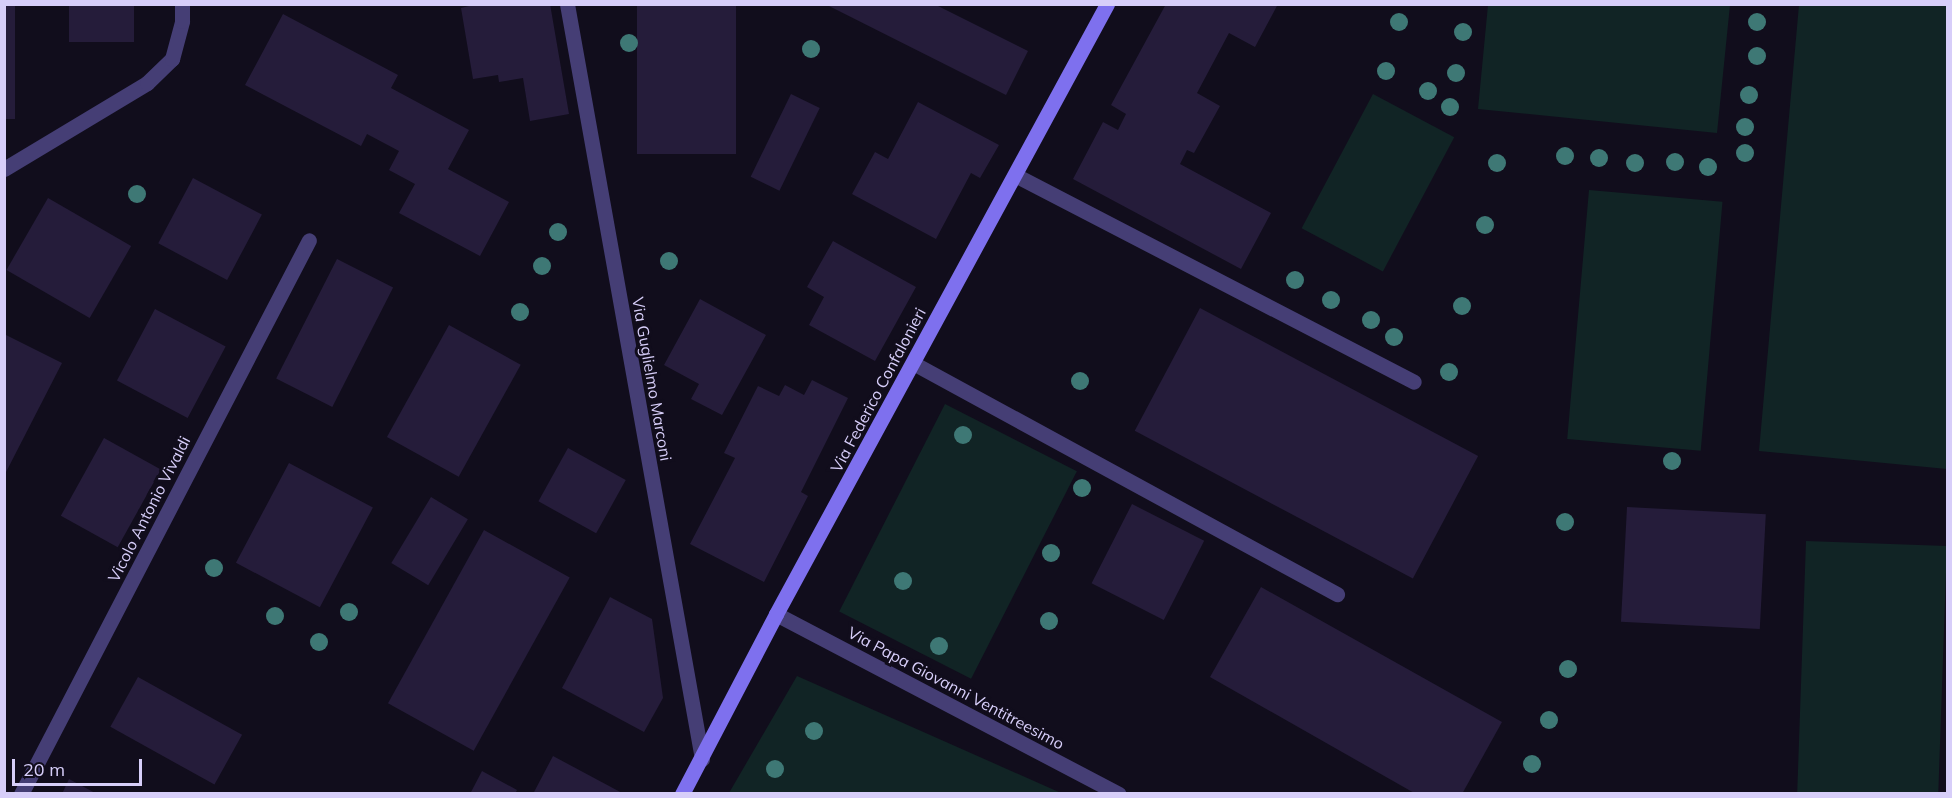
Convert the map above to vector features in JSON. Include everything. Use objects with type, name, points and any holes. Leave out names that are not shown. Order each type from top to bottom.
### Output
[{"type":"street","points":[[4,169],[147,83],[172,59],[182,21],[182,4]]},
{"type":"street","name":"Via Guglielmo Marconi","points":[[567,4],[702,759]]},
{"type":"street","name":"Via Federico Confalonieri","points":[[682,794],[776,614],[1107,4]]},
{"type":"street","points":[[1015,175],[1414,382]]},
{"type":"street","name":"Vicolo Antonio Vivaldi","points":[[21,794],[309,240]]},
{"type":"street","points":[[913,363],[1337,594]]},
{"type":"street","name":"Via Papa Giovanni Ventitreesimo","points":[[776,614],[1119,794]]},
{"type":"green space","points":[[1488,5],[1730,5],[1717,133],[1478,109]]},
{"type":"green space","points":[[1799,5],[1947,5],[1947,469],[1759,451]]},
{"type":"green space","points":[[1373,94],[1454,137],[1383,271],[1302,228]]},
{"type":"green space","points":[[1589,190],[1722,202],[1701,451],[1567,439]]},
{"type":"green space","points":[[945,404],[1077,471],[971,679],[839,612]]},
{"type":"green space","points":[[1806,541],[1947,546],[1938,794],[1797,794]]},
{"type":"green space","points":[[797,676],[1061,793],[729,793]]},
{"type":"building","points":[[4,4],[15,4],[15,119],[4,119]]},
{"type":"building","points":[[69,4],[134,4],[134,42],[69,42]]},
{"type":"building","points":[[477,4],[550,4],[569,114],[530,121],[523,78],[499,82],[498,75],[473,79],[461,8]]},
{"type":"building","points":[[637,4],[736,4],[736,154],[637,154]]},
{"type":"building","points":[[825,4],[934,4],[1028,51],[1006,95]]},
{"type":"building","points":[[1166,4],[1278,4],[1255,47],[1229,33],[1197,93],[1220,106],[1194,153],[1187,150],[1180,164],[1271,213],[1241,269],[1073,179],[1103,122],[1118,130],[1126,114],[1111,105]]},
{"type":"building","points":[[283,14],[398,75],[391,88],[469,130],[448,169],[509,202],[480,256],[399,213],[415,184],[389,170],[399,151],[367,134],[361,146],[245,85]]},
{"type":"building","points":[[791,94],[820,108],[779,191],[751,177]]},
{"type":"building","points":[[918,102],[999,145],[980,178],[971,173],[936,239],[852,194],[875,152],[888,159]]},
{"type":"building","points":[[193,178],[262,215],[227,280],[158,243]]},
{"type":"building","points":[[48,198],[131,246],[90,318],[7,270]]},
{"type":"building","points":[[833,241],[916,287],[875,361],[809,325],[824,297],[807,287]]},
{"type":"building","points":[[337,259],[393,288],[332,407],[276,378]]},
{"type":"building","points":[[700,299],[766,335],[722,415],[691,399],[699,384],[664,365]]},
{"type":"building","points":[[1200,308],[1478,456],[1413,579],[1135,431]]},
{"type":"building","points":[[155,309],[226,347],[188,418],[117,381]]},
{"type":"building","points":[[449,325],[521,365],[459,477],[387,437]]},
{"type":"building","points":[[4,334],[62,363],[4,476]]},
{"type":"building","points":[[812,380],[848,398],[801,492],[808,496],[764,582],[690,544],[735,458],[724,453],[758,386],[779,396],[785,385],[804,395]]},
{"type":"building","points":[[104,438],[161,470],[118,547],[61,516]]},
{"type":"building","points":[[568,448],[626,480],[596,533],[538,501]]},
{"type":"building","points":[[289,463],[373,508],[320,607],[236,563]]},
{"type":"building","points":[[431,497],[468,519],[428,585],[391,563]]},
{"type":"building","points":[[1132,504],[1204,541],[1164,620],[1092,583]]},
{"type":"building","points":[[1627,507],[1766,514],[1760,629],[1621,622]]},
{"type":"building","points":[[484,530],[570,578],[474,751],[388,703]]},
{"type":"building","points":[[1261,587],[1502,722],[1462,794],[1416,794],[1210,677]]},
{"type":"building","points":[[610,597],[652,619],[663,698],[644,732],[562,688]]},
{"type":"building","points":[[138,677],[242,735],[214,785],[110,727]]},
{"type":"building","points":[[553,756],[624,794],[533,794]]},
{"type":"building","points":[[482,771],[517,790],[515,794],[470,794]]},
{"type":"building","points":[[69,779],[97,794],[62,794]]}]
